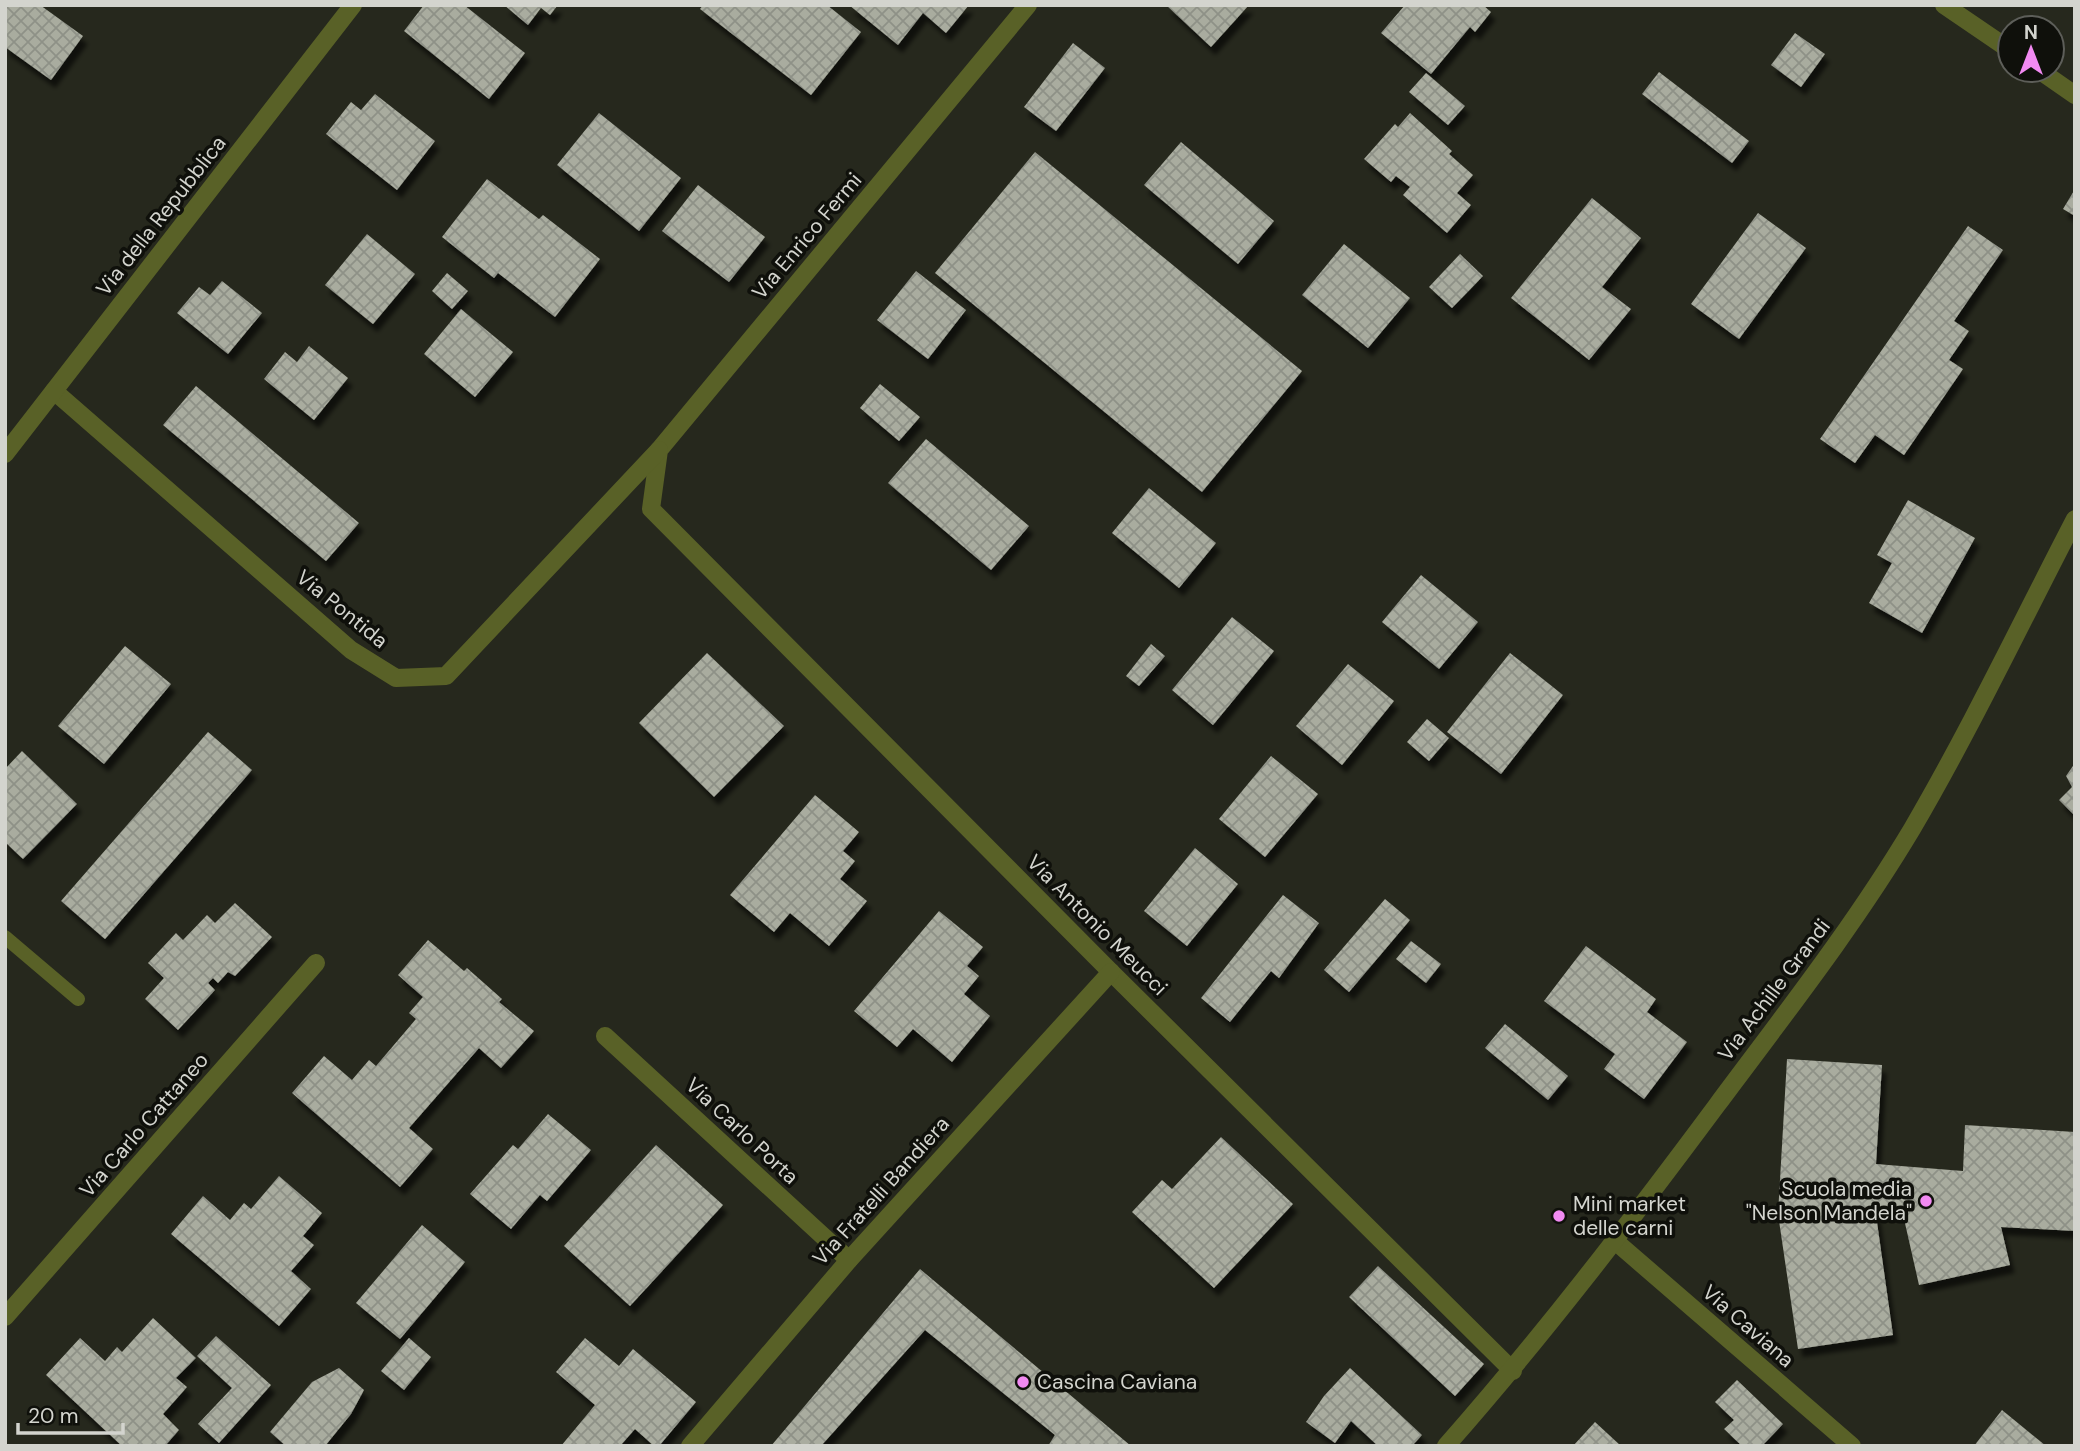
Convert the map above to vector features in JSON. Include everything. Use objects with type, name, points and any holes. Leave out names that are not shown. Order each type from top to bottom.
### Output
[{"type":"street","name":"Via della Repubblica","points":[[5,454],[353,5]]},
{"type":"street","name":"Via Enrico Fermi","points":[[659,450],[1028,5]]},
{"type":"street","points":[[1944,5],[1996,40]]},
{"type":"street","points":[[2059,84],[2075,95]]},
{"type":"street","name":"Via Pontida","points":[[54,391],[351,650],[396,678],[446,676],[659,450]]},
{"type":"street","name":"Via Antonio Meucci","points":[[659,450],[651,509],[1111,972],[1513,1371]]},
{"type":"street","name":"Via Achille Grandi","points":[[1446,1446],[1513,1371],[1615,1241],[1842,939],[1911,829],[1976,712],[2075,519]]},
{"type":"street","name":"Via Carlo Cattaneo","points":[[5,1317],[316,963]]},
{"type":"street","name":"Via Fratelli Bandiera","points":[[690,1446],[849,1260],[1111,972]]},
{"type":"street","name":"Via Carlo Porta","points":[[605,1036],[849,1260]]},
{"type":"street","name":"Via Caviana","points":[[1615,1241],[1852,1446]]},
{"type":"lane","points":[[5,937],[78,999]]},
{"type":"building","points":[[5,5],[40,5],[83,36],[51,80],[5,47]]},
{"type":"building","points":[[424,5],[464,5],[525,53],[489,99],[404,31]]},
{"type":"building","points":[[504,5],[558,5],[550,15],[541,8],[528,25]]},
{"type":"building","points":[[703,5],[827,5],[861,32],[811,95],[700,9]]},
{"type":"building","points":[[849,5],[969,5],[946,33],[923,13],[898,45]]},
{"type":"building","points":[[1166,5],[1249,5],[1211,47]]},
{"type":"building","points":[[1405,5],[1483,5],[1491,12],[1475,32],[1470,27],[1431,74],[1381,33]]},
{"type":"building","points":[[1795,33],[1825,54],[1801,87],[1771,65]]},
{"type":"building","points":[[1073,43],[1105,68],[1056,131],[1024,107]]},
{"type":"building","points":[[1659,72],[1749,141],[1732,163],[1642,94]]},
{"type":"building","points":[[1426,73],[1465,106],[1448,125],[1409,92]]},
{"type":"building","points":[[375,94],[435,141],[397,190],[326,134],[351,102],[361,110]]},
{"type":"building","points":[[599,113],[681,178],[639,231],[557,165]]},
{"type":"building","points":[[1410,113],[1452,151],[1449,154],[1473,175],[1457,193],[1471,205],[1447,233],[1403,195],[1410,187],[1396,176],[1391,182],[1364,159],[1395,124],[1398,127]]},
{"type":"building","points":[[1181,142],[1274,221],[1238,264],[1144,185]]},
{"type":"building","points":[[1035,152],[1302,371],[1202,492],[935,273]]},
{"type":"building","points":[[487,179],[539,219],[543,215],[600,259],[555,317],[498,273],[494,278],[442,237]]},
{"type":"building","points":[[698,185],[765,237],[729,282],[662,231]]},
{"type":"building","points":[[2075,189],[2075,216],[2063,209]]},
{"type":"building","points":[[1592,198],[1641,238],[1602,287],[1631,309],[1589,360],[1511,298]]},
{"type":"building","points":[[1758,213],[1806,248],[1739,339],[1691,304]]},
{"type":"building","points":[[1968,226],[2003,250],[1954,321],[1969,331],[1949,360],[1963,369],[1904,455],[1875,435],[1855,463],[1820,439]]},
{"type":"building","points":[[367,234],[415,274],[373,324],[325,285]]},
{"type":"building","points":[[1344,244],[1410,298],[1368,348],[1302,295]]},
{"type":"building","points":[[1460,254],[1483,276],[1452,308],[1429,287]]},
{"type":"building","points":[[916,271],[966,310],[928,359],[877,320]]},
{"type":"building","points":[[447,273],[468,291],[452,309],[432,291]]},
{"type":"building","points":[[222,281],[262,313],[228,354],[177,313],[199,287],[210,295]]},
{"type":"building","points":[[461,309],[513,352],[475,397],[424,354]]},
{"type":"building","points":[[309,346],[348,378],[314,420],[264,379],[285,352],[297,362]]},
{"type":"building","points":[[880,384],[920,417],[899,441],[860,408]]},
{"type":"building","points":[[196,386],[359,523],[326,561],[163,425]]},
{"type":"building","points":[[926,439],[1029,526],[991,570],[888,483]]},
{"type":"building","points":[[1149,488],[1216,543],[1179,588],[1112,533]]},
{"type":"building","points":[[1908,500],[1975,538],[1922,633],[1869,603],[1892,563],[1877,555]]},
{"type":"building","points":[[1421,575],[1478,622],[1439,669],[1382,622]]},
{"type":"building","points":[[1232,617],[1274,651],[1213,725],[1172,690]]},
{"type":"building","points":[[1151,644],[1165,656],[1139,686],[1126,676]]},
{"type":"building","points":[[125,646],[171,684],[104,764],[58,726]]},
{"type":"building","points":[[707,653],[784,726],[714,797],[639,723]]},
{"type":"building","points":[[1510,653],[1563,695],[1501,774],[1447,732]]},
{"type":"building","points":[[1348,664],[1394,701],[1342,765],[1296,726]]},
{"type":"building","points":[[1427,719],[1449,738],[1429,761],[1407,742]]},
{"type":"building","points":[[208,732],[252,770],[105,939],[61,901]]},
{"type":"building","points":[[22,751],[77,804],[23,859],[5,842],[5,769]]},
{"type":"building","points":[[1271,756],[1318,794],[1265,857],[1219,819]]},
{"type":"building","points":[[2075,763],[2075,816],[2059,800],[2072,787],[2066,776]]},
{"type":"building","points":[[815,795],[859,832],[843,851],[855,861],[840,879],[867,901],[829,946],[790,913],[774,932],[730,895]]},
{"type":"building","points":[[1195,848],[1238,884],[1187,946],[1144,911]]},
{"type":"building","points":[[1283,895],[1319,923],[1279,978],[1271,971],[1230,1022],[1201,998]]},
{"type":"building","points":[[1385,899],[1410,920],[1349,992],[1324,970]]},
{"type":"building","points":[[235,903],[272,937],[235,976],[228,972],[218,983],[213,978],[208,983],[215,990],[178,1030],[145,999],[164,978],[148,963],[176,933],[183,940],[207,915],[215,923]]},
{"type":"building","points":[[939,911],[983,947],[967,966],[979,976],[964,994],[990,1016],[952,1062],[913,1029],[897,1047],[854,1011]]},
{"type":"building","points":[[428,940],[464,971],[467,968],[502,999],[499,1002],[534,1031],[501,1068],[479,1048],[409,1128],[433,1149],[400,1187],[292,1093],[324,1056],[352,1080],[369,1060],[376,1066],[416,1019],[409,1013],[423,997],[398,975]]},
{"type":"building","points":[[1411,941],[1441,964],[1426,983],[1396,959]]},
{"type":"building","points":[[1586,946],[1656,999],[1647,1012],[1687,1042],[1644,1099],[1604,1069],[1615,1054],[1544,1001]]},
{"type":"building","points":[[1505,1024],[1568,1076],[1548,1100],[1485,1048]]},
{"type":"building","name":"Scuola media \"Nelson Mandela\"","points":[[1787,1059],[1882,1065],[1876,1164],[1963,1171],[1965,1125],[2075,1132],[2075,1231],[2001,1227],[2010,1265],[1919,1285],[1902,1210],[1875,1208],[1893,1335],[1798,1349],[1778,1214]]},
{"type":"building","points":[[548,1114],[591,1150],[547,1201],[540,1195],[511,1229],[470,1194],[513,1145],[518,1149]]},
{"type":"building","points":[[1221,1137],[1293,1204],[1214,1288],[1132,1212],[1162,1180],[1172,1189]]},
{"type":"building","points":[[656,1145],[723,1205],[630,1306],[564,1246]]},
{"type":"building","points":[[279,1176],[322,1213],[303,1236],[314,1245],[291,1271],[311,1289],[279,1326],[171,1234],[203,1196],[230,1220],[244,1203],[251,1209]]},
{"type":"building","points":[[422,1225],[465,1262],[400,1339],[356,1303]]},
{"type":"building","points":[[1378,1266],[1484,1364],[1455,1396],[1349,1297]]},
{"type":"building","name":"Cascina Caviana","points":[[920,1269],[1131,1446],[1048,1446],[1055,1435],[925,1330],[821,1446],[771,1446]]},
{"type":"building","points":[[153,1318],[196,1358],[176,1378],[187,1387],[163,1414],[179,1430],[165,1446],[122,1446],[46,1375],[80,1338],[105,1361],[117,1347],[122,1352]]},
{"type":"building","points":[[216,1336],[271,1385],[219,1443],[198,1424],[232,1388],[197,1356]]},
{"type":"building","points":[[409,1338],[431,1357],[404,1390],[381,1371]]},
{"type":"building","points":[[585,1338],[619,1366],[633,1349],[696,1402],[659,1446],[654,1446],[635,1429],[620,1446],[561,1446],[595,1405],[556,1372]]},
{"type":"building","points":[[339,1368],[364,1390],[351,1414],[325,1446],[286,1446],[270,1432],[312,1382]]},
{"type":"building","points":[[1350,1368],[1422,1435],[1412,1446],[1378,1446],[1351,1421],[1335,1443],[1306,1422],[1324,1396]]},
{"type":"building","points":[[1737,1380],[1783,1424],[1762,1446],[1742,1446],[1724,1429],[1734,1420],[1715,1402]]},
{"type":"building","points":[[2002,1410],[2046,1446],[1974,1446]]},
{"type":"building","points":[[1595,1422],[1621,1446],[1573,1446]]},
{"type":"place","name":"Scuola media \"Nelson Mandela\"","points":[[1926,1201]]},
{"type":"place","name":"Mini market delle carni","points":[[1559,1216]]},
{"type":"place","name":"Cascina Caviana","points":[[1023,1382]]}]
